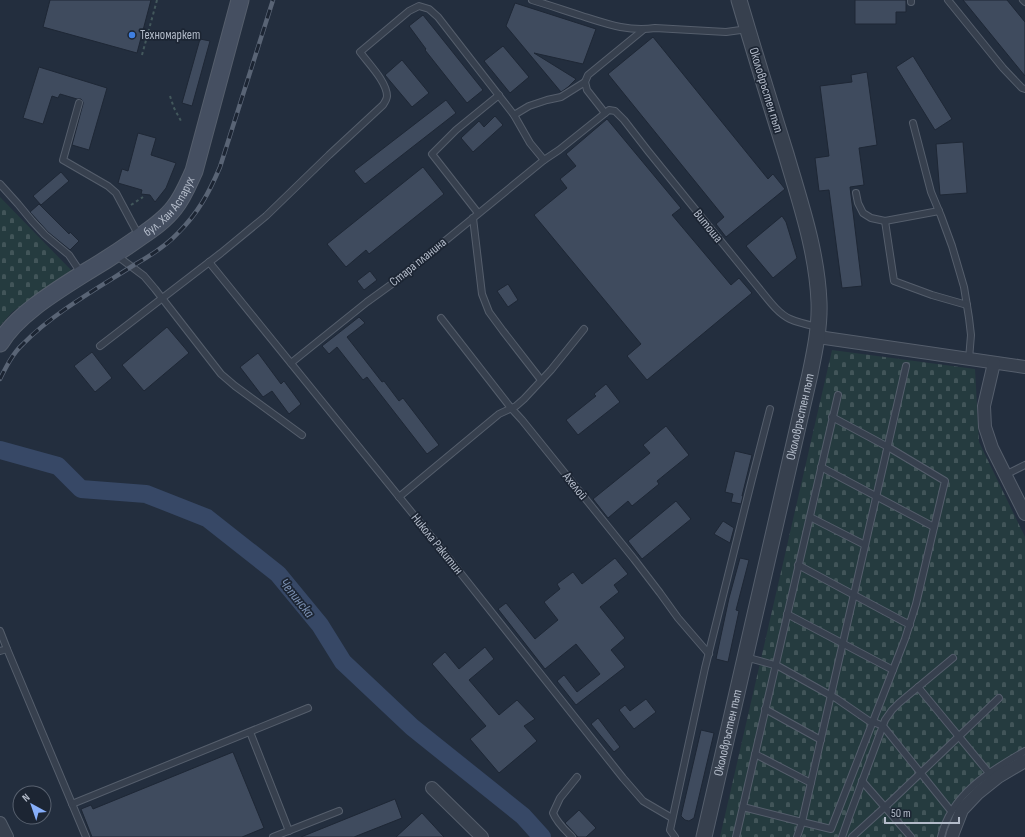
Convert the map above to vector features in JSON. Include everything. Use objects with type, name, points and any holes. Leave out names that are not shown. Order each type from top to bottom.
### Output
[{"type":"main road","name":"бул. Хан Аспарух","points":[[0,343],[15,324],[36,306],[56,291],[140,237],[158,224],[173,210],[184,194],[194,171],[240,0]]},
{"type":"street","name":"Околовръстен път","points":[[704,837],[818,332],[819,302],[816,269],[809,234],[748,29],[742,1]]},
{"type":"street","points":[[818,332],[968,359],[1025,367]]},
{"type":"street","points":[[994,362],[984,406],[985,427],[992,448],[1025,514]]},
{"type":"street","points":[[952,837],[962,810],[978,793],[998,777],[1025,760]]},
{"type":"street","points":[[432,788],[482,837]]},
{"type":"street","points":[[0,823],[6,837]]},
{"type":"lane","points":[[532,0],[613,26],[628,29],[644,30],[655,28],[726,32],[748,29]]},
{"type":"lane","points":[[948,0],[1003,68],[1022,88],[1025,89]]},
{"type":"lane","points":[[100,346],[266,216],[383,105],[387,98],[384,83],[360,52],[409,11],[419,6],[429,9],[438,17],[514,115],[530,143],[544,160]]},
{"type":"lane","points":[[514,115],[529,106],[561,97],[585,82],[588,75],[644,30]]},
{"type":"lane","name":"Витоша","points":[[585,82],[587,90],[607,112],[615,111],[624,120],[762,292],[779,311],[789,319],[818,332]]},
{"type":"lane","points":[[478,213],[432,154],[456,130],[499,95]]},
{"type":"lane","points":[[79,104],[63,160],[108,186],[116,193],[140,237]]},
{"type":"lane","name":"Стара планина","points":[[291,363],[367,302],[396,281],[544,160],[607,112]]},
{"type":"lane","points":[[913,123],[931,192],[952,246],[964,288],[971,334],[968,359]]},
{"type":"lane","points":[[0,184],[45,236],[69,256],[82,275]]},
{"type":"lane","points":[[856,193],[858,203],[863,213],[871,218],[885,221],[939,211]]},
{"type":"lane","points":[[473,218],[482,294],[489,312],[541,380]]},
{"type":"lane","points":[[885,221],[894,281],[932,295],[967,305]]},
{"type":"lane","points":[[115,254],[144,276],[221,374],[302,435]]},
{"type":"lane","name":"Никола Ракитин","points":[[209,262],[462,574],[623,778],[643,801],[672,818]]},
{"type":"lane","name":"Ахелой","points":[[441,318],[708,654]]},
{"type":"lane","points":[[399,497],[499,414],[516,406],[524,399],[584,329]]},
{"type":"lane","points":[[797,837],[802,822],[821,740],[906,366]]},
{"type":"lane","points":[[736,837],[838,395]]},
{"type":"lane","points":[[676,837],[670,830],[672,818],[708,654],[770,409]]},
{"type":"lane","points":[[743,807],[831,829],[874,722],[910,625],[945,481],[888,447],[832,417]]},
{"type":"lane","points":[[1005,475],[1025,465]]},
{"type":"lane","points":[[821,467],[934,527]]},
{"type":"lane","points":[[810,517],[865,545]]},
{"type":"lane","points":[[798,565],[910,625]]},
{"type":"lane","points":[[787,614],[893,670]]},
{"type":"lane","points":[[0,631],[86,837]]},
{"type":"lane","points":[[0,651],[7,649]]},
{"type":"lane","points":[[746,656],[776,665],[831,696],[869,721],[883,726],[951,811]]},
{"type":"lane","points":[[842,837],[883,726],[892,710],[899,702],[953,658]]},
{"type":"lane","points":[[918,687],[989,773]]},
{"type":"lane","points":[[852,837],[999,698]]},
{"type":"lane","points":[[72,804],[308,708]]},
{"type":"lane","points":[[765,709],[821,740]]},
{"type":"lane","points":[[250,732],[289,831]]},
{"type":"lane","points":[[941,837],[943,828],[951,811],[960,798],[989,773],[1025,750]]},
{"type":"lane","points":[[755,754],[811,783]]},
{"type":"lane","points":[[572,837],[555,819],[553,813],[560,798],[577,778]]},
{"type":"lane","points":[[862,781],[911,837]]},
{"type":"lane","points":[[273,837],[339,812]]},
{"type":"path","points":[[142,55],[157,0]]},
{"type":"path","points":[[170,96],[181,121]]},
{"type":"green space","points":[[0,197],[72,271],[12,312],[0,326]]},
{"type":"green space","points":[[832,350],[975,369],[979,442],[1025,537],[1025,758],[954,815],[944,831],[943,837],[720,837]]},
{"type":"building","points":[[50,0],[151,0],[137,53],[43,27]]},
{"type":"building","points":[[855,0],[906,0],[906,12],[896,12],[896,24],[855,24]]},
{"type":"building","points":[[963,0],[1007,0],[1025,22],[1025,76]]},
{"type":"building","points":[[515,3],[596,29],[583,64],[534,53],[576,79],[561,92],[506,26]]},
{"type":"building","points":[[423,15],[483,90],[467,103],[425,50],[426,49],[409,26]]},
{"type":"building","points":[[653,37],[768,179],[773,174],[785,189],[726,237],[716,224],[724,217],[608,74]]},
{"type":"building","points":[[200,39],[210,41],[192,106],[182,103]]},
{"type":"building","points":[[503,46],[529,77],[510,93],[484,61]]},
{"type":"building","points":[[913,56],[952,119],[935,130],[896,67]]},
{"type":"building","points":[[402,60],[429,93],[412,107],[385,75]]},
{"type":"building","points":[[39,67],[107,88],[89,150],[72,145],[83,104],[81,99],[60,94],[58,98],[52,96],[43,124],[23,118]]},
{"type":"building","points":[[867,72],[877,145],[859,148],[864,185],[850,187],[862,286],[842,288],[829,190],[819,191],[815,158],[829,156],[820,86],[852,82],[851,75]]},
{"type":"building","points":[[446,100],[456,113],[365,184],[354,171]]},
{"type":"building","points":[[495,116],[503,125],[473,152],[461,138],[479,121],[484,127]]},
{"type":"building","points":[[607,119],[681,208],[672,215],[731,285],[739,278],[752,293],[647,380],[627,356],[641,344],[534,215],[567,188],[560,179],[576,166],[566,154]]},
{"type":"building","points":[[138,133],[156,138],[151,155],[176,163],[166,188],[155,202],[150,195],[141,194],[142,190],[118,183],[122,169],[128,171]]},
{"type":"building","points":[[963,142],[967,193],[940,195],[936,144]]},
{"type":"building","points":[[423,167],[444,194],[369,254],[366,250],[346,267],[327,244]]},
{"type":"building","points":[[61,172],[69,181],[41,205],[33,196]]},
{"type":"building","points":[[39,204],[69,234],[70,232],[79,241],[70,250],[48,232],[30,212]]},
{"type":"building","points":[[782,216],[786,222],[797,258],[773,278],[746,246]]},
{"type":"building","points":[[370,271],[377,280],[364,290],[357,281]]},
{"type":"building","points":[[508,284],[518,300],[508,307],[497,291]]},
{"type":"building","points":[[359,317],[365,323],[347,337],[382,382],[384,381],[399,401],[403,398],[439,445],[427,454],[367,377],[363,380],[337,347],[329,354],[322,346]]},
{"type":"building","points":[[167,327],[189,353],[144,391],[122,365]]},
{"type":"building","points":[[92,352],[112,378],[95,392],[74,366]]},
{"type":"building","points":[[258,353],[281,384],[284,381],[301,404],[289,414],[272,391],[263,397],[240,367]]},
{"type":"building","points":[[606,384],[620,402],[578,435],[566,420],[596,396],[594,394]]},
{"type":"building","points":[[666,426],[689,455],[657,481],[659,484],[632,506],[628,501],[608,518],[593,499],[650,453],[643,445]]},
{"type":"building","points":[[735,451],[752,455],[741,504],[731,502],[733,494],[725,492]]},
{"type":"building","points":[[676,501],[691,519],[642,559],[628,541]]},
{"type":"building","points":[[723,521],[734,528],[730,543],[714,534]]},
{"type":"building","points":[[615,558],[628,574],[614,585],[619,592],[600,607],[625,638],[611,650],[625,667],[576,705],[557,681],[564,675],[577,692],[600,674],[576,644],[545,669],[498,609],[506,603],[535,639],[558,620],[544,602],[560,589],[557,584],[573,572],[582,584]]},
{"type":"building","points":[[740,558],[749,560],[736,610],[739,611],[728,662],[716,659],[729,598]]},
{"type":"building","points":[[485,647],[494,659],[469,680],[499,715],[517,700],[535,719],[524,726],[537,741],[499,773],[470,739],[486,726],[432,664],[445,652],[459,669]]},
{"type":"building","points":[[646,699],[656,712],[634,729],[619,710],[625,705],[630,711]]},
{"type":"building","points":[[598,718],[620,747],[614,752],[591,724]]},
{"type":"building","points":[[701,730],[714,733],[694,818],[689,821],[685,820],[681,816]]},
{"type":"building","points":[[233,752],[264,828],[242,837],[92,837],[81,809],[91,805],[93,809]]},
{"type":"building","points":[[395,799],[402,818],[354,837],[301,837]]},
{"type":"building","points":[[579,810],[596,828],[586,837],[578,837],[565,823]]},
{"type":"building","points":[[422,813],[444,837],[396,837]]},
{"type":"waterway","name":"Чепинска","points":[[0,450],[58,466],[81,489],[146,494],[207,518],[278,574],[320,625],[343,662],[412,727],[523,816],[542,837]]},
{"type":"railway","points":[[0,379],[7,365],[19,348],[35,333],[62,311],[163,246],[173,238],[197,210],[212,185],[220,167],[273,0]]},
{"type":"place","name":"Техномаркет","points":[[132,35]]}]
